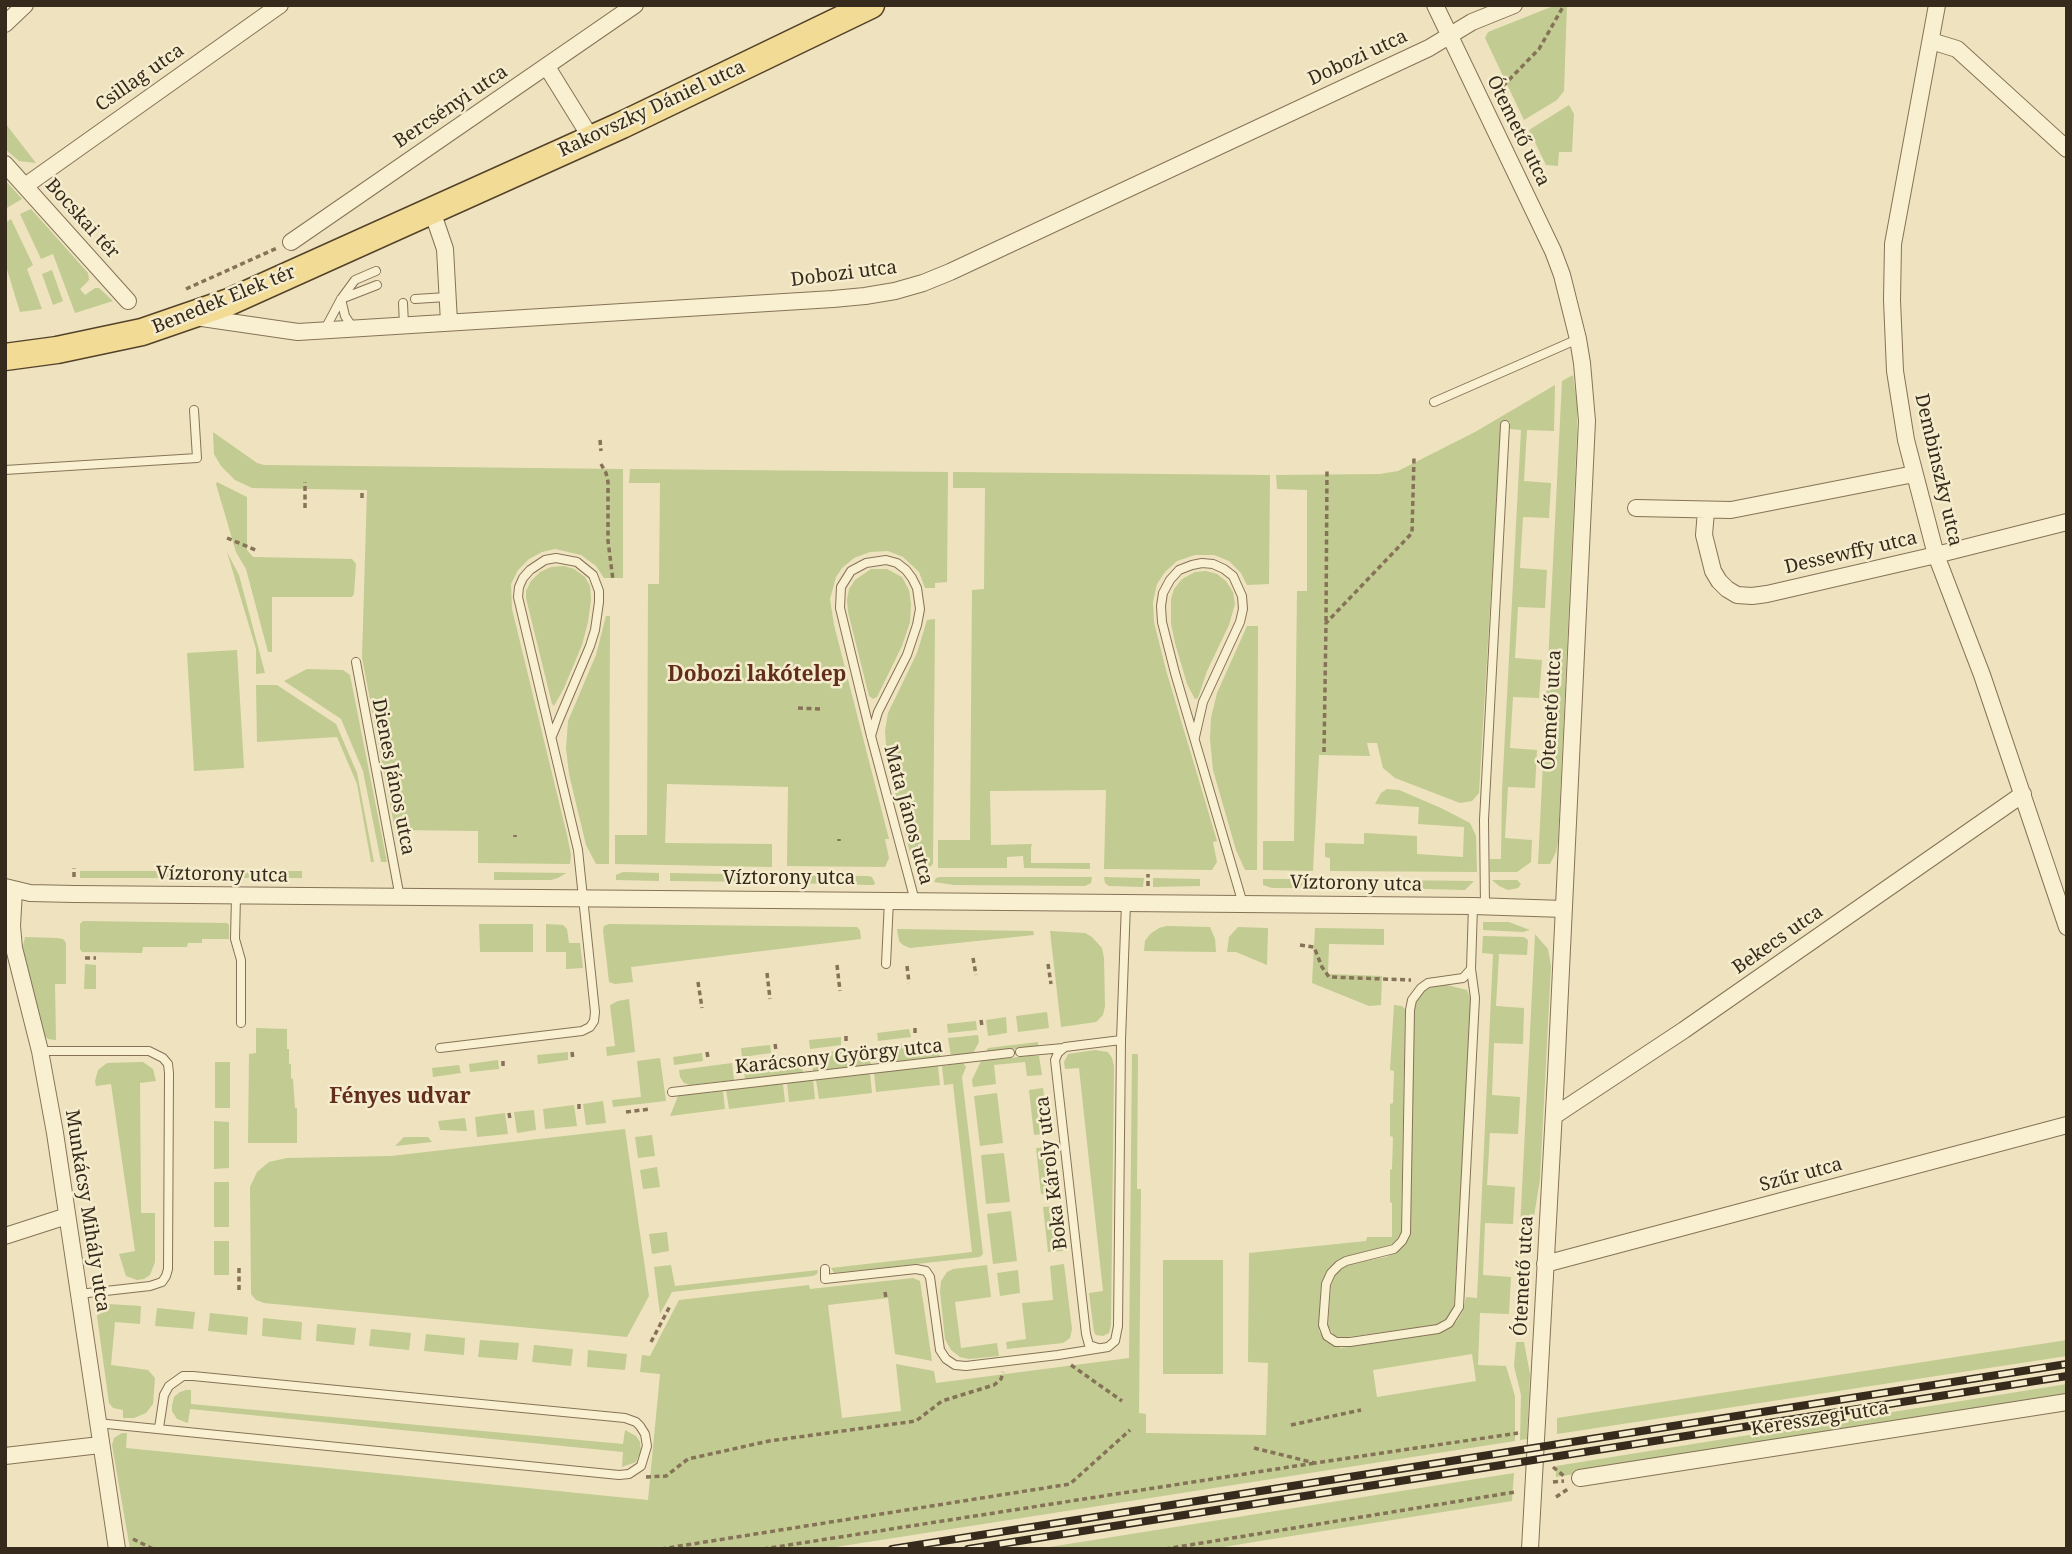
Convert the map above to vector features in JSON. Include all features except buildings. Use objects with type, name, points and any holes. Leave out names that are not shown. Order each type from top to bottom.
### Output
[{"type":"main road","name":"Rakovszky Dániel utca","points":[[432,211],[872,5]]},
{"type":"main road","name":"Benedek Elek tér","points":[[5,357],[102,342],[189,316],[229,302],[432,211]]},
{"type":"street","points":[[5,24],[24,5]]},
{"type":"street","name":"Csillag utca","points":[[25,186],[280,5]]},
{"type":"street","name":"Bercsényi utca","points":[[290,242],[635,5]]},
{"type":"street","name":"Ótemető utca","points":[[1435,5],[1553,251],[1570,299],[1585,393],[1587,444],[1530,1549]]},
{"type":"street","name":"Dobozi utca","points":[[189,316],[285,331],[324,331],[841,298],[909,287],[943,275],[1022,239],[1429,48],[1472,22],[1514,5]]},
{"type":"street","name":"Dembinszky utca","points":[[1937,5],[1902,188],[1892,257],[1895,370],[1906,440],[1936,555],[1982,674],[2067,927]]},
{"type":"street","points":[[1931,41],[1957,49],[2067,149]]},
{"type":"street","points":[[547,67],[591,138]]},
{"type":"street","name":"Bocskai tér","points":[[5,164],[128,301]]},
{"type":"street","points":[[432,211],[445,249],[449,323]]},
{"type":"street","points":[[1636,508],[1731,510],[1914,474]]},
{"type":"street","name":"Dessewffy utca","points":[[1706,510],[1704,535],[1713,570],[1719,581],[1737,594],[1767,594],[2067,522]]},
{"type":"street","name":"Bekecs utca","points":[[1554,1116],[1684,1030],[2024,794]]},
{"type":"street","name":"Víztorony utca","points":[[8,892],[1564,909]]},
{"type":"street","name":"Munkácsy Mihály utca","points":[[8,892],[14,947],[40,1051],[117,1549]]},
{"type":"street","name":"Szűr utca","points":[[1545,1264],[2067,1125]]},
{"type":"street","points":[[5,1236],[67,1216]]},
{"type":"street","name":"Keresszegi utca","points":[[1580,1478],[2067,1402]]},
{"type":"street","points":[[5,1455],[100,1445]]},
{"type":"lane","points":[[324,331],[355,280],[376,271]]},
{"type":"lane","points":[[341,299],[377,285]]},
{"type":"lane","points":[[415,299],[447,298]]},
{"type":"lane","points":[[341,299],[345,316],[354,329]]},
{"type":"lane","points":[[403,303],[404,325]]},
{"type":"lane","points":[[1434,402],[1578,339]]},
{"type":"lane","points":[[5,470],[197,458],[194,410]]},
{"type":"lane","points":[[1471,969],[1463,978],[1425,985],[1412,1000],[1406,1233],[1394,1249],[1346,1261],[1331,1273],[1326,1284],[1323,1325],[1328,1336],[1336,1342],[1438,1329],[1450,1323],[1459,1307],[1475,998],[1471,969],[1479,906],[1505,425]]},
{"type":"lane","points":[[440,1048],[579,1032],[592,1026],[595,1012],[578,850],[518,597],[523,578],[530,570],[545,560],[556,558],[578,562],[593,575],[598,602],[590,646],[552,736]]},
{"type":"lane","name":"Mata János utca","points":[[871,736],[878,712],[907,655],[920,609],[918,588],[912,578],[897,563],[886,560],[866,563],[850,571],[841,587],[839,598],[841,618],[871,736],[915,901]]},
{"type":"lane","points":[[1195,737],[1203,702],[1240,622],[1243,609],[1242,596],[1233,576],[1213,564],[1192,565],[1180,570],[1170,580],[1163,593],[1162,622],[1166,640],[1243,904]]},
{"type":"lane","name":"Dienes János utca","points":[[356,662],[400,898]]},
{"type":"lane","points":[[236,896],[235,939],[241,960],[241,1023]]},
{"type":"lane","points":[[887,964],[889,901]]},
{"type":"lane","points":[[825,1269],[825,1279],[924,1270],[930,1277],[938,1343],[946,1359],[960,1366],[1058,1355],[1112,1345],[1118,1332],[1121,1040],[1126,903]]},
{"type":"lane","points":[[1020,1052],[1121,1040]]},
{"type":"lane","name":"Boka Károly utca","points":[[1062,1048],[1056,1055],[1055,1065],[1086,1334],[1089,1345],[1098,1348]]},
{"type":"lane","points":[[40,1051],[149,1052],[163,1058],[169,1073],[166,1276],[162,1282],[150,1286],[79,1294]]},
{"type":"lane","name":"Karácsony György utca","points":[[672,1092],[1010,1053]]},
{"type":"lane","points":[[97,1423],[619,1475],[638,1469],[646,1453],[643,1430],[636,1422],[625,1418],[183,1376],[169,1386],[164,1395],[159,1428]]},
{"type":"path","points":[[1503,86],[1539,49],[1564,5]]},
{"type":"path","points":[[186,289],[290,242]]},
{"type":"path","points":[[600,440],[601,451]]},
{"type":"path","points":[[1326,623],[1412,533],[1414,458]]},
{"type":"path","points":[[601,464],[608,482],[608,541],[613,580]]},
{"type":"path","points":[[1324,752],[1327,469]]},
{"type":"path","points":[[305,482],[305,508]]},
{"type":"path","points":[[362,490],[362,498]]},
{"type":"path","points":[[227,538],[258,551]]},
{"type":"path","points":[[798,708],[820,709]]},
{"type":"path","points":[[74,868],[74,877]]},
{"type":"path","points":[[1148,874],[1148,886]]},
{"type":"path","points":[[1300,945],[1314,947],[1329,977],[1432,982]]},
{"type":"path","points":[[85,958],[96,958]]},
{"type":"path","points":[[973,958],[976,975]]},
{"type":"path","points":[[1048,964],[1051,984]]},
{"type":"path","points":[[837,965],[840,991]]},
{"type":"path","points":[[907,966],[909,983]]},
{"type":"path","points":[[768,973],[770,999]]},
{"type":"path","points":[[698,982],[702,1008]]},
{"type":"path","points":[[981,1020],[982,1026]]},
{"type":"path","points":[[915,1028],[915,1034]]},
{"type":"path","points":[[572,1052],[573,1060]]},
{"type":"path","points":[[503,1061],[503,1068]]},
{"type":"path","points":[[579,1104],[579,1111]]},
{"type":"path","points":[[626,1112],[650,1109]]},
{"type":"path","points":[[509,1113],[510,1119]]},
{"type":"path","points":[[239,1269],[239,1290]]},
{"type":"path","points":[[885,1292],[886,1298]]},
{"type":"path","points":[[652,1342],[670,1306]]},
{"type":"path","points":[[1058,1355],[1122,1401]]},
{"type":"path","points":[[619,1475],[662,1477],[688,1459],[756,1444],[916,1421],[942,1401],[997,1383],[1002,1376],[1003,1362]]},
{"type":"path","points":[[1291,1425],[1361,1410]]},
{"type":"path","points":[[661,1549],[1070,1484],[1130,1430]]},
{"type":"path","points":[[763,1549],[1518,1433]]},
{"type":"path","points":[[1254,1448],[1315,1464]]},
{"type":"path","points":[[1164,1549],[1515,1492]]},
{"type":"green space","points":[[1556,5],[1567,5],[1564,91],[1557,100],[1524,120],[1485,38],[1488,32]]},
{"type":"green space","points":[[1569,105],[1574,114],[1572,152],[1559,152],[1558,166],[1546,165],[1529,130]]},
{"type":"green space","points":[[5,123],[36,163],[19,161],[5,149]]},
{"type":"green space","points":[[5,180],[22,199],[5,209]]},
{"type":"green space","points":[[31,209],[88,273],[89,280],[80,289],[85,295],[99,288],[113,301],[75,313],[53,254],[41,259],[20,214]]},
{"type":"green space","points":[[11,219],[33,265],[27,269],[42,309],[20,312],[5,263],[5,223]]},
{"type":"green space","points":[[52,270],[63,301],[53,305],[42,274]]},
{"type":"green space","points":[[1573,375],[1577,434],[1558,841],[1550,864],[1538,864],[1562,381]]},
{"type":"green space","points":[[1555,385],[1554,431],[1527,430],[1524,481],[1551,483],[1549,518],[1523,517],[1520,568],[1547,570],[1545,608],[1518,607],[1515,658],[1542,660],[1539,698],[1513,697],[1510,748],[1537,750],[1535,788],[1508,787],[1505,838],[1532,840],[1531,862],[1517,872],[1490,872],[1490,859],[1501,859],[1502,791],[1521,430],[1510,429],[1510,422],[1501,422],[1479,793],[1472,801],[1460,803],[1395,778],[1383,768],[1377,743],[1367,743],[1370,756],[1319,755],[1313,871],[1263,870],[1263,841],[1294,841],[1297,591],[1307,591],[1307,490],[1277,489],[1276,475],[1380,474],[1398,471],[1475,432]]},
{"type":"green space","points":[[213,432],[257,463],[264,465],[623,469],[623,578],[604,578],[596,566],[581,555],[555,549],[529,559],[518,570],[511,584],[512,609],[567,835],[570,864],[478,863],[478,831],[395,830],[362,658],[367,490],[252,488],[235,480],[221,466],[214,454]]},
{"type":"green space","points":[[630,469],[948,472],[947,582],[935,583],[935,588],[925,588],[919,572],[903,557],[888,551],[870,552],[854,558],[842,568],[836,577],[830,599],[834,625],[889,839],[885,839],[889,858],[885,867],[787,866],[788,787],[667,784],[665,843],[772,844],[772,867],[615,864],[615,835],[647,835],[648,584],[659,584],[660,483],[629,483]]},
{"type":"green space","points":[[953,472],[1270,475],[1269,584],[1247,585],[1241,573],[1229,561],[1214,555],[1195,555],[1177,561],[1165,572],[1157,584],[1153,602],[1154,622],[1166,670],[1217,841],[1213,842],[1217,862],[1212,870],[1104,869],[1106,790],[990,791],[991,845],[1032,844],[1031,863],[1090,863],[1090,869],[1024,868],[1023,856],[1007,857],[1007,868],[938,868],[938,840],[970,840],[972,590],[984,589],[985,488],[953,488]]},
{"type":"green space","points":[[217,482],[247,497],[247,550],[253,557],[352,559],[356,564],[352,597],[272,597],[272,652],[268,652],[246,569],[236,552]]},
{"type":"green space","points":[[227,552],[239,575],[265,673],[256,674],[256,649]]},
{"type":"green space","points":[[564,566],[585,577],[590,586],[591,600],[582,645],[554,706],[526,591],[540,572],[551,567]]},
{"type":"green space","points":[[871,569],[887,569],[902,577],[909,590],[911,604],[910,622],[902,646],[877,697],[873,699],[869,696],[847,600],[849,589],[855,580]]},
{"type":"green space","points":[[1195,572],[1217,574],[1226,581],[1233,592],[1235,604],[1229,625],[1207,671],[1198,698],[1195,699],[1187,684],[1175,643],[1171,624],[1171,599],[1174,589],[1182,579]]},
{"type":"green space","points":[[606,616],[610,616],[609,864],[596,864],[586,845],[569,774],[566,748],[568,721],[596,655]]},
{"type":"green space","points":[[935,619],[933,864],[929,868],[917,868],[910,853],[887,759],[885,731],[888,713],[917,653],[927,620]]},
{"type":"green space","points":[[1247,626],[1258,626],[1257,870],[1245,870],[1236,850],[1213,770],[1210,739],[1211,718],[1217,693]]},
{"type":"green space","points":[[237,650],[244,768],[194,771],[187,653]]},
{"type":"green space","points":[[307,669],[343,670],[350,675],[387,862],[381,862],[363,771],[341,719],[284,681]]},
{"type":"green space","points":[[256,685],[277,685],[336,724],[357,773],[374,862],[371,862],[357,784],[337,737],[257,742]]},
{"type":"green space","points":[[1387,789],[1399,790],[1470,823],[1476,836],[1477,872],[1330,871],[1330,858],[1325,857],[1325,843],[1364,844],[1364,833],[1417,836],[1417,854],[1463,857],[1464,827],[1418,824],[1419,807],[1375,804],[1381,793]]},
{"type":"green space","points":[[80,871],[258,871],[257,877],[254,878],[80,878]]},
{"type":"green space","points":[[267,871],[302,871],[302,878],[271,878]]},
{"type":"green space","points":[[494,872],[566,873],[551,880],[494,880]]},
{"type":"green space","points":[[623,872],[659,873],[659,881],[616,880],[616,875]]},
{"type":"green space","points":[[670,873],[774,877],[768,882],[670,881]]},
{"type":"green space","points":[[786,875],[868,876],[872,877],[875,883],[790,883],[786,881]]},
{"type":"green space","points":[[940,877],[1092,877],[1091,883],[1085,886],[954,885],[934,882]]},
{"type":"green space","points":[[1104,877],[1144,878],[1143,887],[1109,886]]},
{"type":"green space","points":[[1153,878],[1200,879],[1200,886],[1153,887]]},
{"type":"green space","points":[[1263,879],[1340,879],[1340,888],[1272,888],[1263,885]]},
{"type":"green space","points":[[1392,880],[1474,881],[1465,890],[1392,888]]},
{"type":"green space","points":[[1492,880],[1517,880],[1521,884],[1518,888],[1508,890]]},
{"type":"green space","points":[[83,921],[227,923],[229,939],[202,939],[202,943],[188,943],[187,947],[143,947],[142,953],[82,952],[80,924]]},
{"type":"green space","points":[[1483,922],[1509,922],[1530,930],[1483,930]]},
{"type":"green space","points":[[479,924],[533,924],[533,952],[480,952]]},
{"type":"green space","points":[[546,924],[563,925],[567,929],[569,943],[580,943],[583,968],[566,969],[566,952],[546,952]]},
{"type":"green space","points":[[604,926],[857,927],[861,939],[631,967],[633,982],[615,984],[609,982],[603,930]]},
{"type":"green space","points":[[1167,926],[1210,927],[1216,952],[1144,951],[1145,941],[1150,934]]},
{"type":"green space","points":[[1238,927],[1268,928],[1267,965],[1236,952],[1227,952],[1229,937]]},
{"type":"green space","points":[[1315,928],[1384,929],[1384,945],[1329,944],[1328,974],[1382,976],[1381,1005],[1369,1006],[1312,983]]},
{"type":"green space","points":[[897,929],[1033,931],[1034,935],[910,948],[899,941]]},
{"type":"green space","points":[[1050,931],[1085,933],[1102,948],[1105,1006],[1103,1015],[1096,1022],[1061,1027]]},
{"type":"green space","points":[[1535,934],[1548,949],[1551,966],[1540,1179],[1532,1229],[1520,1228]]},
{"type":"green space","points":[[1483,936],[1524,937],[1528,940],[1527,955],[1499,954],[1496,1006],[1524,1008],[1523,1044],[1494,1043],[1492,1095],[1520,1097],[1518,1134],[1490,1133],[1487,1185],[1515,1187],[1513,1224],[1485,1223],[1483,1275],[1511,1277],[1509,1314],[1480,1313],[1478,1365],[1506,1366],[1515,1396],[1515,1441],[823,1549],[130,1549],[112,1445],[114,1438],[122,1433],[127,1433],[126,1448],[648,1500],[660,1374],[640,1372],[642,1355],[650,1356],[679,1300],[809,1285],[810,1289],[913,1278],[920,1281],[932,1361],[895,1354],[888,1298],[828,1305],[842,1418],[901,1411],[896,1364],[934,1371],[936,1383],[1129,1358],[1132,1054],[1138,1054],[1137,1189],[1141,1189],[1139,1413],[1146,1414],[1146,1433],[1266,1435],[1268,1363],[1248,1362],[1249,1253],[1366,1241],[1367,1237],[1392,1237],[1390,1170],[1393,1137],[1390,1136],[1390,1104],[1393,1103],[1394,1071],[1390,1070],[1394,1005],[1405,1009],[1401,1233],[1390,1245],[1345,1257],[1329,1268],[1321,1286],[1319,1331],[1327,1342],[1341,1348],[1439,1333],[1457,1321],[1463,1311],[1466,1297],[1477,1298],[1493,954],[1482,953]],"holes":[[[1472,1354],[1476,1381],[1377,1397],[1373,1370]]]},
{"type":"green space","points":[[25,937],[57,938],[66,943],[66,984],[55,984],[56,1040],[48,1039],[43,1034],[24,955]]},
{"type":"green space","points":[[85,964],[96,965],[96,989],[84,989]]},
{"type":"green space","points":[[1447,985],[1467,990],[1471,1000],[1454,1306],[1446,1319],[1435,1325],[1340,1338],[1334,1335],[1328,1326],[1331,1285],[1337,1272],[1350,1264],[1386,1257],[1398,1251],[1408,1239],[1414,1008],[1417,999],[1425,990]]},
{"type":"green space","points":[[629,999],[635,1052],[607,1056],[606,1047],[615,1046],[610,1005]]},
{"type":"green space","points":[[1047,1012],[1049,1028],[1018,1032],[1016,1016]]},
{"type":"green space","points":[[1006,1017],[1007,1033],[988,1036],[986,1020]]},
{"type":"green space","points":[[976,1021],[977,1030],[948,1033],[947,1024]]},
{"type":"green space","points":[[256,1028],[287,1029],[287,1049],[297,1108],[297,1143],[248,1143],[249,1054],[256,1053]]},
{"type":"green space","points":[[909,1029],[911,1037],[878,1041],[877,1033]]},
{"type":"green space","points":[[978,1035],[979,1042],[973,1053],[951,1056],[948,1038]]},
{"type":"green space","points":[[841,1037],[841,1045],[810,1049],[809,1040]]},
{"type":"green space","points":[[938,1040],[940,1057],[881,1064],[879,1046]]},
{"type":"green space","points":[[1038,1042],[1038,1047],[986,1052],[988,1048]]},
{"type":"green space","points":[[770,1045],[771,1053],[742,1057],[741,1048]]},
{"type":"green space","points":[[869,1047],[871,1065],[813,1071],[811,1054]]},
{"type":"green space","points":[[1095,1050],[1108,1052],[1114,1066],[1111,1325],[1109,1333],[1103,1336],[1094,1332],[1089,1293],[1103,1291],[1079,1068],[1065,1069],[1064,1062],[1068,1054]]},
{"type":"green space","points":[[568,1052],[568,1060],[538,1064],[537,1055]]},
{"type":"green space","points":[[702,1053],[703,1061],[674,1065],[673,1057]]},
{"type":"green space","points":[[800,1055],[803,1073],[745,1079],[743,1062]]},
{"type":"green space","points":[[1039,1056],[1042,1075],[1027,1076],[1025,1062],[994,1065],[996,1084],[973,1087],[972,1080],[981,1061]]},
{"type":"green space","points":[[660,1058],[666,1101],[613,1107],[612,1100],[641,1097],[637,1061]]},
{"type":"green space","points":[[498,1060],[499,1069],[470,1072],[469,1064]]},
{"type":"green space","points":[[143,1062],[153,1069],[156,1081],[140,1083],[141,1213],[155,1213],[155,1262],[150,1275],[137,1280],[126,1276],[119,1254],[135,1251],[111,1084],[96,1086],[95,1081],[98,1070],[107,1063]]},
{"type":"green space","points":[[215,1062],[230,1062],[230,1108],[215,1108]]},
{"type":"green space","points":[[732,1063],[734,1080],[690,1085],[684,1083],[680,1077],[679,1070]]},
{"type":"green space","points":[[963,1063],[966,1067],[962,1077],[983,1254],[980,1257],[834,1273],[831,1268],[972,1252],[953,1084],[944,1085],[942,1066]]},
{"type":"green space","points":[[459,1065],[461,1073],[433,1077],[432,1068]]},
{"type":"green space","points":[[938,1066],[940,1085],[876,1092],[874,1073]]},
{"type":"green space","points":[[870,1074],[872,1093],[819,1099],[816,1080]]},
{"type":"green space","points":[[813,1080],[815,1099],[789,1102],[787,1083]]},
{"type":"green space","points":[[783,1084],[785,1102],[729,1109],[726,1090]]},
{"type":"green space","points":[[1043,1088],[1049,1133],[1034,1135],[1029,1090]]},
{"type":"green space","points":[[723,1091],[725,1109],[670,1116],[678,1096]]},
{"type":"green space","points":[[997,1093],[1003,1143],[980,1146],[974,1096]]},
{"type":"green space","points":[[603,1101],[606,1123],[586,1125],[583,1104]]},
{"type":"green space","points":[[574,1105],[577,1126],[545,1129],[543,1109]]},
{"type":"green space","points":[[534,1110],[536,1130],[517,1133],[514,1112]]},
{"type":"green space","points":[[505,1113],[508,1134],[477,1137],[475,1117]]},
{"type":"green space","points":[[465,1118],[467,1131],[440,1130],[438,1121]]},
{"type":"green space","points":[[214,1121],[229,1122],[229,1168],[214,1169]]},
{"type":"green space","points":[[625,1129],[649,1296],[627,1337],[264,1303],[251,1294],[250,1187],[257,1172],[269,1162],[287,1158],[391,1156]]},
{"type":"green space","points":[[652,1135],[655,1156],[638,1158],[635,1137]]},
{"type":"green space","points":[[404,1137],[428,1137],[432,1142],[395,1146]]},
{"type":"green space","points":[[1050,1147],[1056,1192],[1041,1194],[1036,1148]]},
{"type":"green space","points":[[1004,1153],[1010,1202],[986,1204],[981,1155]]},
{"type":"green space","points":[[657,1167],[660,1187],[643,1189],[640,1170]]},
{"type":"green space","points":[[214,1182],[229,1182],[229,1227],[214,1227]]},
{"type":"green space","points":[[1057,1206],[1063,1251],[1048,1252],[1043,1207]]},
{"type":"green space","points":[[1011,1211],[1017,1261],[993,1264],[987,1214]]},
{"type":"green space","points":[[667,1232],[669,1251],[652,1254],[649,1234]]},
{"type":"green space","points":[[214,1241],[229,1241],[229,1275],[214,1275]]},
{"type":"green space","points":[[1163,1260],[1223,1260],[1223,1374],[1163,1374]]},
{"type":"green space","points":[[1064,1264],[1072,1329],[1070,1338],[1063,1343],[1007,1349],[1006,1342],[1026,1339],[1022,1303],[1053,1300],[1050,1266]]},
{"type":"green space","points":[[671,1265],[675,1286],[818,1270],[813,1276],[672,1292],[660,1314],[654,1267]]},
{"type":"green space","points":[[987,1265],[991,1297],[955,1302],[961,1348],[997,1343],[999,1356],[969,1359],[960,1357],[951,1350],[945,1339],[941,1281],[947,1272],[953,1269]]},
{"type":"green space","points":[[1018,1270],[1020,1293],[1000,1296],[997,1273]]},
{"type":"green space","points":[[108,1304],[141,1306],[140,1324],[115,1322],[111,1365],[148,1370],[155,1378],[153,1404],[146,1413],[134,1418],[123,1418],[123,1410],[113,1408],[109,1403],[97,1316],[101,1307]]},
{"type":"green space","points":[[157,1308],[195,1312],[193,1329],[155,1326]]},
{"type":"green space","points":[[210,1313],[248,1317],[247,1335],[208,1331]]},
{"type":"green space","points":[[263,1318],[302,1322],[301,1340],[262,1336]]},
{"type":"green space","points":[[317,1324],[356,1328],[354,1345],[316,1341]]},
{"type":"green space","points":[[371,1329],[411,1333],[409,1350],[369,1346]]},
{"type":"green space","points":[[426,1334],[465,1338],[464,1355],[424,1351]]},
{"type":"green space","points":[[480,1340],[519,1343],[517,1360],[478,1357]]},
{"type":"green space","points":[[2067,1340],[2067,1356],[1557,1434],[1557,1418]]},
{"type":"green space","points":[[1516,1342],[1524,1342],[1530,1374],[1527,1439],[1520,1440],[1521,1395],[1514,1366]]},
{"type":"green space","points":[[534,1345],[573,1349],[571,1366],[532,1362]]},
{"type":"green space","points":[[588,1350],[627,1354],[625,1370],[587,1367]]},
{"type":"green space","points":[[2067,1384],[2067,1396],[1556,1477],[1556,1466]]},
{"type":"green space","points":[[191,1390],[191,1404],[623,1444],[625,1430],[636,1436],[641,1451],[636,1462],[622,1467],[623,1452],[190,1409],[188,1423],[177,1419],[172,1411],[174,1397]]},
{"type":"green space","points":[[1514,1473],[1512,1501],[1212,1549],[1037,1549]]},
{"type":"railway","points":[[892,1549],[2067,1364]]},
{"type":"railway","points":[[968,1549],[2067,1376]]},
{"type":"district","name":"Dobozi lakótelep","points":[[757,675]]},
{"type":"district","name":"Fényes udvar","points":[[400,1097]]}]
